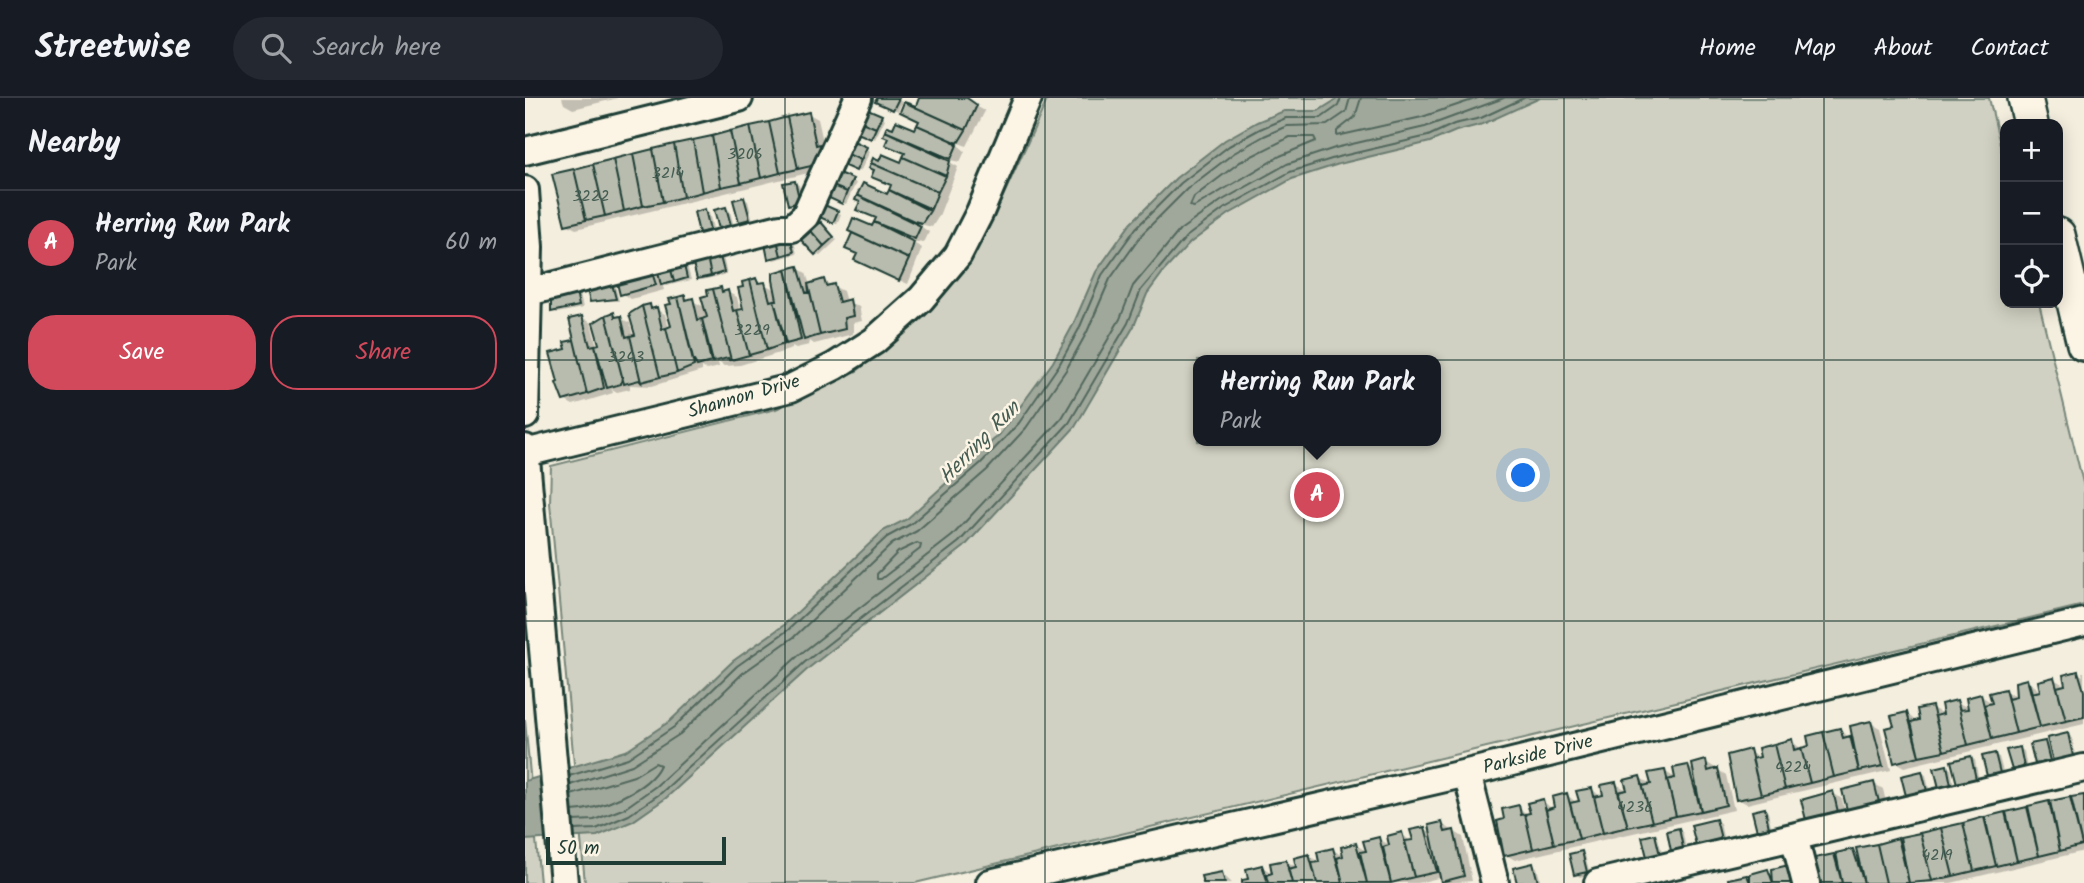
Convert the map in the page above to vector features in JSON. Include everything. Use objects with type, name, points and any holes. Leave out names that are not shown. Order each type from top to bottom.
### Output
[{"type":"main road","points":[[2025,98],[2030,119]]},
{"type":"main road","points":[[2061,245],[2084,344]]},
{"type":"street","points":[[525,151],[739,98]]},
{"type":"street","points":[[526,293],[780,228],[792,228],[805,216],[858,98]]},
{"type":"street","name":"Shannon Drive","points":[[525,451],[791,388],[835,366],[874,341],[921,299],[958,255],[980,212],[1028,98]]},
{"type":"street","points":[[525,190],[529,247],[525,415]]},
{"type":"street","points":[[525,451],[564,879]]},
{"type":"street","name":"Parkside Drive","points":[[990,883],[1467,772],[2084,622]]},
{"type":"street","points":[[1598,883],[2084,768]]},
{"type":"street","points":[[1467,772],[1495,883]]},
{"type":"street","points":[[1794,837],[1806,883]]},
{"type":"shaded area","points":[[1048,98],[1989,98],[2000,144],[2000,308],[2040,308],[2084,487],[2084,605],[915,883],[585,883],[550,503],[551,466],[776,409],[857,371],[924,317],[967,267],[989,227]]},
{"type":"shaded area","points":[[525,720],[540,883],[525,883]]},
{"type":"water","name":"Herring Run","points":[[1339,98],[1540,98],[1483,124],[1430,142],[1339,164],[1292,179],[1229,214],[1190,243],[1164,271],[1147,294],[1134,326],[1075,427],[964,547],[810,667],[666,798],[633,821],[597,836],[525,840],[525,781],[625,751],[670,721],[733,661],[784,625],[883,531],[907,519],[1000,434],[1053,362],[1096,272],[1131,223],[1176,178],[1225,140],[1257,122],[1284,111],[1318,111]]},
{"type":"building","points":[[877,98],[899,98],[893,110],[875,102]]},
{"type":"building","points":[[919,98],[967,98],[977,105],[966,130],[904,102],[916,106]]},
{"type":"building","points":[[904,102],[966,130],[958,143],[917,125],[919,121],[900,112]]},
{"type":"building","points":[[863,107],[882,115],[876,128],[857,120]]},
{"type":"building","points":[[809,112],[816,145],[820,144],[822,157],[820,164],[798,169],[787,117]]},
{"type":"building","points":[[787,117],[798,169],[780,173],[769,122]]},
{"type":"building","points":[[857,120],[876,128],[871,139],[853,131]]},
{"type":"building","points":[[896,121],[915,129],[917,125],[951,140],[957,145],[951,159],[885,131],[887,126],[893,128]]},
{"type":"building","points":[[769,122],[780,173],[761,178],[750,126]]},
{"type":"building","points":[[750,126],[761,178],[741,183],[730,131]]},
{"type":"building","points":[[730,131],[741,183],[721,187],[712,136]]},
{"type":"building","points":[[885,131],[950,161],[946,176],[903,157],[905,153],[885,145],[888,138],[883,136]]},
{"type":"building","points":[[712,136],[721,187],[702,192],[693,140]]},
{"type":"building","points":[[849,139],[867,147],[861,160],[843,152]]},
{"type":"building","points":[[693,140],[702,192],[683,197],[674,144]]},
{"type":"building","points":[[674,144],[683,197],[663,202],[653,149]]},
{"type":"building","points":[[653,149],[663,202],[643,206],[633,154]]},
{"type":"building","points":[[843,152],[861,160],[856,171],[838,163]]},
{"type":"building","points":[[633,154],[643,206],[624,211],[613,159]]},
{"type":"building","points":[[882,154],[901,162],[903,157],[946,176],[938,192],[871,163],[873,158],[879,161]]},
{"type":"building","points":[[613,159],[624,211],[605,216],[593,164]]},
{"type":"building","points":[[871,163],[938,192],[931,209],[889,190],[891,185],[871,177],[874,170],[869,168]]},
{"type":"building","points":[[593,164],[605,216],[586,220],[574,169]]},
{"type":"building","points":[[574,169],[586,220],[565,225],[552,174]]},
{"type":"building","points":[[834,171],[853,179],[847,192],[828,184]]},
{"type":"building","points":[[795,181],[800,202],[788,205],[783,183]]},
{"type":"building","points":[[863,183],[887,194],[889,190],[930,211],[922,223],[914,221],[857,195]]},
{"type":"building","points":[[828,184],[847,192],[842,204],[823,195]]},
{"type":"building","points":[[857,195],[921,226],[915,239],[874,222],[876,218],[856,210],[860,202],[855,200]]},
{"type":"building","points":[[744,197],[750,219],[739,222],[733,200]]},
{"type":"building","points":[[820,203],[838,211],[833,223],[815,215]]},
{"type":"building","points":[[726,207],[731,225],[719,229],[714,210]]},
{"type":"building","points":[[705,209],[710,230],[699,233],[694,212]]},
{"type":"building","points":[[853,218],[872,226],[874,222],[914,242],[909,259],[848,231]]},
{"type":"building","points":[[821,222],[834,237],[824,246],[811,231]]},
{"type":"building","points":[[811,231],[824,246],[815,255],[801,240]]},
{"type":"building","points":[[789,233],[794,252],[781,256],[776,236]]},
{"type":"building","points":[[852,233],[909,259],[899,281],[854,260],[857,254],[845,249]]},
{"type":"building","points":[[776,236],[781,256],[768,259],[764,239]]},
{"type":"building","points":[[718,249],[724,272],[711,276],[706,252]]},
{"type":"building","points":[[706,252],[711,276],[697,279],[691,256]]},
{"type":"building","points":[[682,257],[687,278],[674,282],[669,261]]},
{"type":"building","points":[[669,261],[674,282],[661,285],[656,264]]},
{"type":"building","points":[[650,266],[656,285],[620,295],[615,275]]},
{"type":"building","points":[[798,266],[806,293],[809,292],[808,284],[820,335],[804,340],[786,269]]},
{"type":"building","points":[[786,269],[801,340],[786,344],[774,300],[777,300],[773,273]]},
{"type":"building","points":[[610,276],[616,299],[590,302],[585,282]]},
{"type":"building","points":[[756,278],[758,283],[765,282],[770,301],[774,300],[783,337],[784,344],[767,350],[750,280]]},
{"type":"building","points":[[824,279],[826,286],[834,284],[839,302],[850,299],[853,316],[844,318],[845,329],[820,335],[808,284]]},
{"type":"building","points":[[750,280],[767,350],[749,355],[737,310],[743,309],[738,288],[743,287],[742,282]]},
{"type":"building","points":[[575,286],[579,306],[551,312],[551,292]]},
{"type":"building","points":[[721,287],[722,292],[728,290],[733,311],[737,310],[749,355],[731,360],[713,289]]},
{"type":"building","points":[[713,289],[731,360],[728,358],[713,362],[702,319],[707,317],[701,297],[708,295],[707,290]]},
{"type":"building","points":[[685,295],[686,300],[693,298],[698,320],[702,319],[711,362],[697,366],[678,297]]},
{"type":"building","points":[[678,297],[694,366],[677,373],[666,328],[671,326],[665,305],[671,304],[669,299]]},
{"type":"building","points":[[650,304],[651,309],[657,307],[662,329],[666,328],[677,373],[660,377],[642,306]]},
{"type":"building","points":[[642,306],[660,377],[641,382],[630,336],[635,335],[629,314]]},
{"type":"building","points":[[614,312],[615,317],[621,316],[626,337],[630,336],[641,382],[639,380],[624,384],[606,315]]},
{"type":"building","points":[[606,315],[622,376],[621,384],[607,388],[595,345],[599,344],[593,323]]},
{"type":"building","points":[[582,316],[590,346],[595,345],[604,388],[587,394],[569,319]]},
{"type":"building","points":[[574,340],[587,394],[563,401],[550,353],[566,349],[564,342]]},
{"type":"building","points":[[2078,671],[2084,691],[2084,717],[2066,721],[2057,687],[2065,685],[2063,675]]},
{"type":"building","points":[[2054,677],[2066,721],[2040,727],[2029,683],[2032,693],[2040,691],[2038,681]]},
{"type":"building","points":[[2027,679],[2040,727],[2016,733],[2005,689],[2008,699],[2016,697],[2015,682]]},
{"type":"building","points":[[2005,689],[2016,733],[1992,739],[1984,705],[1992,703],[1989,693]]},
{"type":"building","points":[[1981,694],[1992,739],[1968,745],[1957,700],[1960,710],[1968,709],[1966,698]]},
{"type":"building","points":[[1957,700],[1968,745],[1944,751],[1935,716],[1943,714],[1941,704]]},
{"type":"building","points":[[1932,706],[1944,751],[1919,756],[1911,722],[1919,720],[1917,709]]},
{"type":"building","points":[[1907,712],[1919,756],[1894,763],[1885,728],[1894,726],[1891,716]]},
{"type":"building","points":[[1871,721],[1883,766],[1859,771],[1850,726]]},
{"type":"building","points":[[1840,728],[1843,738],[1850,736],[1859,771],[1834,777],[1823,732]]},
{"type":"building","points":[[1823,732],[1834,777],[1810,783],[1801,748],[1809,746],[1807,736]]},
{"type":"building","points":[[2068,733],[2073,756],[2053,761],[2047,738]]},
{"type":"building","points":[[1792,739],[1794,750],[1801,748],[1810,783],[1785,789],[1774,744]]},
{"type":"building","points":[[2045,741],[2050,761],[2035,764],[2030,744]]},
{"type":"building","points":[[1774,744],[1785,789],[1761,795],[1752,759],[1760,757],[1758,748]]},
{"type":"building","points":[[2020,747],[2024,767],[2012,770],[2006,750]]},
{"type":"building","points":[[1750,749],[1761,795],[1736,800],[1727,755]]},
{"type":"building","points":[[1995,753],[2000,773],[1987,776],[1982,756]]},
{"type":"building","points":[[1971,756],[1976,779],[1957,784],[1951,761]]},
{"type":"building","points":[[1706,760],[1708,771],[1718,768],[1726,805],[1701,811],[1692,764]]},
{"type":"building","points":[[1688,765],[1701,811],[1676,816],[1667,780],[1675,778],[1673,768]]},
{"type":"building","points":[[1947,765],[1951,785],[1939,788],[1934,768]]},
{"type":"building","points":[[1665,770],[1676,816],[1652,822],[1640,776],[1643,786],[1651,784],[1648,773]]},
{"type":"building","points":[[1922,771],[1927,791],[1906,796],[1901,776]]},
{"type":"building","points":[[1640,776],[1652,822],[1628,827],[1618,792],[1627,790],[1624,780]]},
{"type":"building","points":[[1616,782],[1628,827],[1603,833],[1594,797],[1603,795],[1601,785]]},
{"type":"building","points":[[1874,782],[1879,802],[1847,810],[1842,790]]},
{"type":"building","points":[[1592,788],[1603,833],[1579,839],[1570,803],[1579,801],[1576,791]]},
{"type":"building","points":[[1833,791],[1838,812],[1806,820],[1801,800]]},
{"type":"building","points":[[1567,793],[1579,839],[1554,844],[1546,810],[1554,807],[1552,797]]},
{"type":"building","points":[[2084,795],[2084,845],[2082,845],[2071,797]]},
{"type":"building","points":[[2070,797],[2082,845],[2060,851],[2050,801]]},
{"type":"building","points":[[1543,799],[1554,844],[1533,849],[1525,814],[1530,813],[1527,803]]},
{"type":"building","points":[[2049,801],[2060,851],[2039,856],[2028,806]]},
{"type":"building","points":[[1519,805],[1521,815],[1525,814],[1533,849],[1504,856],[1497,821],[1504,819],[1502,809]]},
{"type":"building","points":[[2027,807],[2039,856],[2017,861],[2006,812]]},
{"type":"building","points":[[1765,808],[1769,828],[1757,831],[1752,811]]},
{"type":"building","points":[[2005,812],[2017,861],[1996,866],[1985,817]]},
{"type":"building","points":[[1984,817],[1996,866],[1974,871],[1963,823]]},
{"type":"building","points":[[1716,819],[1721,839],[1696,845],[1691,825]]},
{"type":"building","points":[[1442,822],[1445,832],[1454,830],[1464,876],[1441,882],[1429,825]]},
{"type":"building","points":[[1963,823],[1974,871],[1953,876],[1941,828]]},
{"type":"building","points":[[1425,827],[1437,872],[1414,877],[1405,841],[1413,840],[1410,830]]},
{"type":"building","points":[[1679,828],[1683,848],[1671,851],[1667,831]]},
{"type":"building","points":[[1941,828],[1953,876],[1932,881],[1920,833]]},
{"type":"building","points":[[1402,832],[1414,877],[1391,883],[1383,847],[1389,845],[1387,836]]},
{"type":"building","points":[[1920,833],[1932,881],[1909,883],[1900,837]]},
{"type":"building","points":[[1655,834],[1660,855],[1647,857],[1642,837]]},
{"type":"building","points":[[1379,837],[1391,883],[1367,883],[1360,852],[1366,851],[1363,841]]},
{"type":"building","points":[[1898,838],[1909,883],[1886,883],[1877,844]]},
{"type":"building","points":[[1356,843],[1367,883],[1343,883],[1337,858],[1343,856],[1341,847]]},
{"type":"building","points":[[1877,844],[1886,883],[1864,883],[1856,848]]},
{"type":"building","points":[[1333,848],[1343,883],[1317,883],[1312,863],[1319,862],[1317,852]]},
{"type":"building","points":[[1853,849],[1864,883],[1842,883],[1836,853]]},
{"type":"building","points":[[1582,851],[1587,872],[1574,875],[1569,854]]},
{"type":"building","points":[[1309,854],[1317,883],[1292,883],[1288,869],[1296,867],[1294,858]]},
{"type":"building","points":[[1834,854],[1842,883],[1816,883],[1811,864],[1816,862],[1815,858]]},
{"type":"building","points":[[1286,860],[1292,883],[1268,883],[1266,875],[1272,873],[1270,863]]},
{"type":"building","points":[[1533,863],[1538,882],[1517,883],[1513,868]]},
{"type":"building","points":[[1793,864],[1800,883],[1773,883],[1772,869]]},
{"type":"building","points":[[1262,865],[1268,883],[1242,883],[1242,880],[1248,879],[1246,869]]},
{"type":"building","points":[[1768,869],[1773,883],[1750,883],[1750,874]]},
{"type":"building","points":[[1222,872],[1225,883],[1203,883],[1201,876]]},
{"type":"building","points":[[1747,875],[1750,883],[1729,883],[1728,879]]},
{"type":"place","name":"Herring Run Park","points":[[1317,495]]}]
